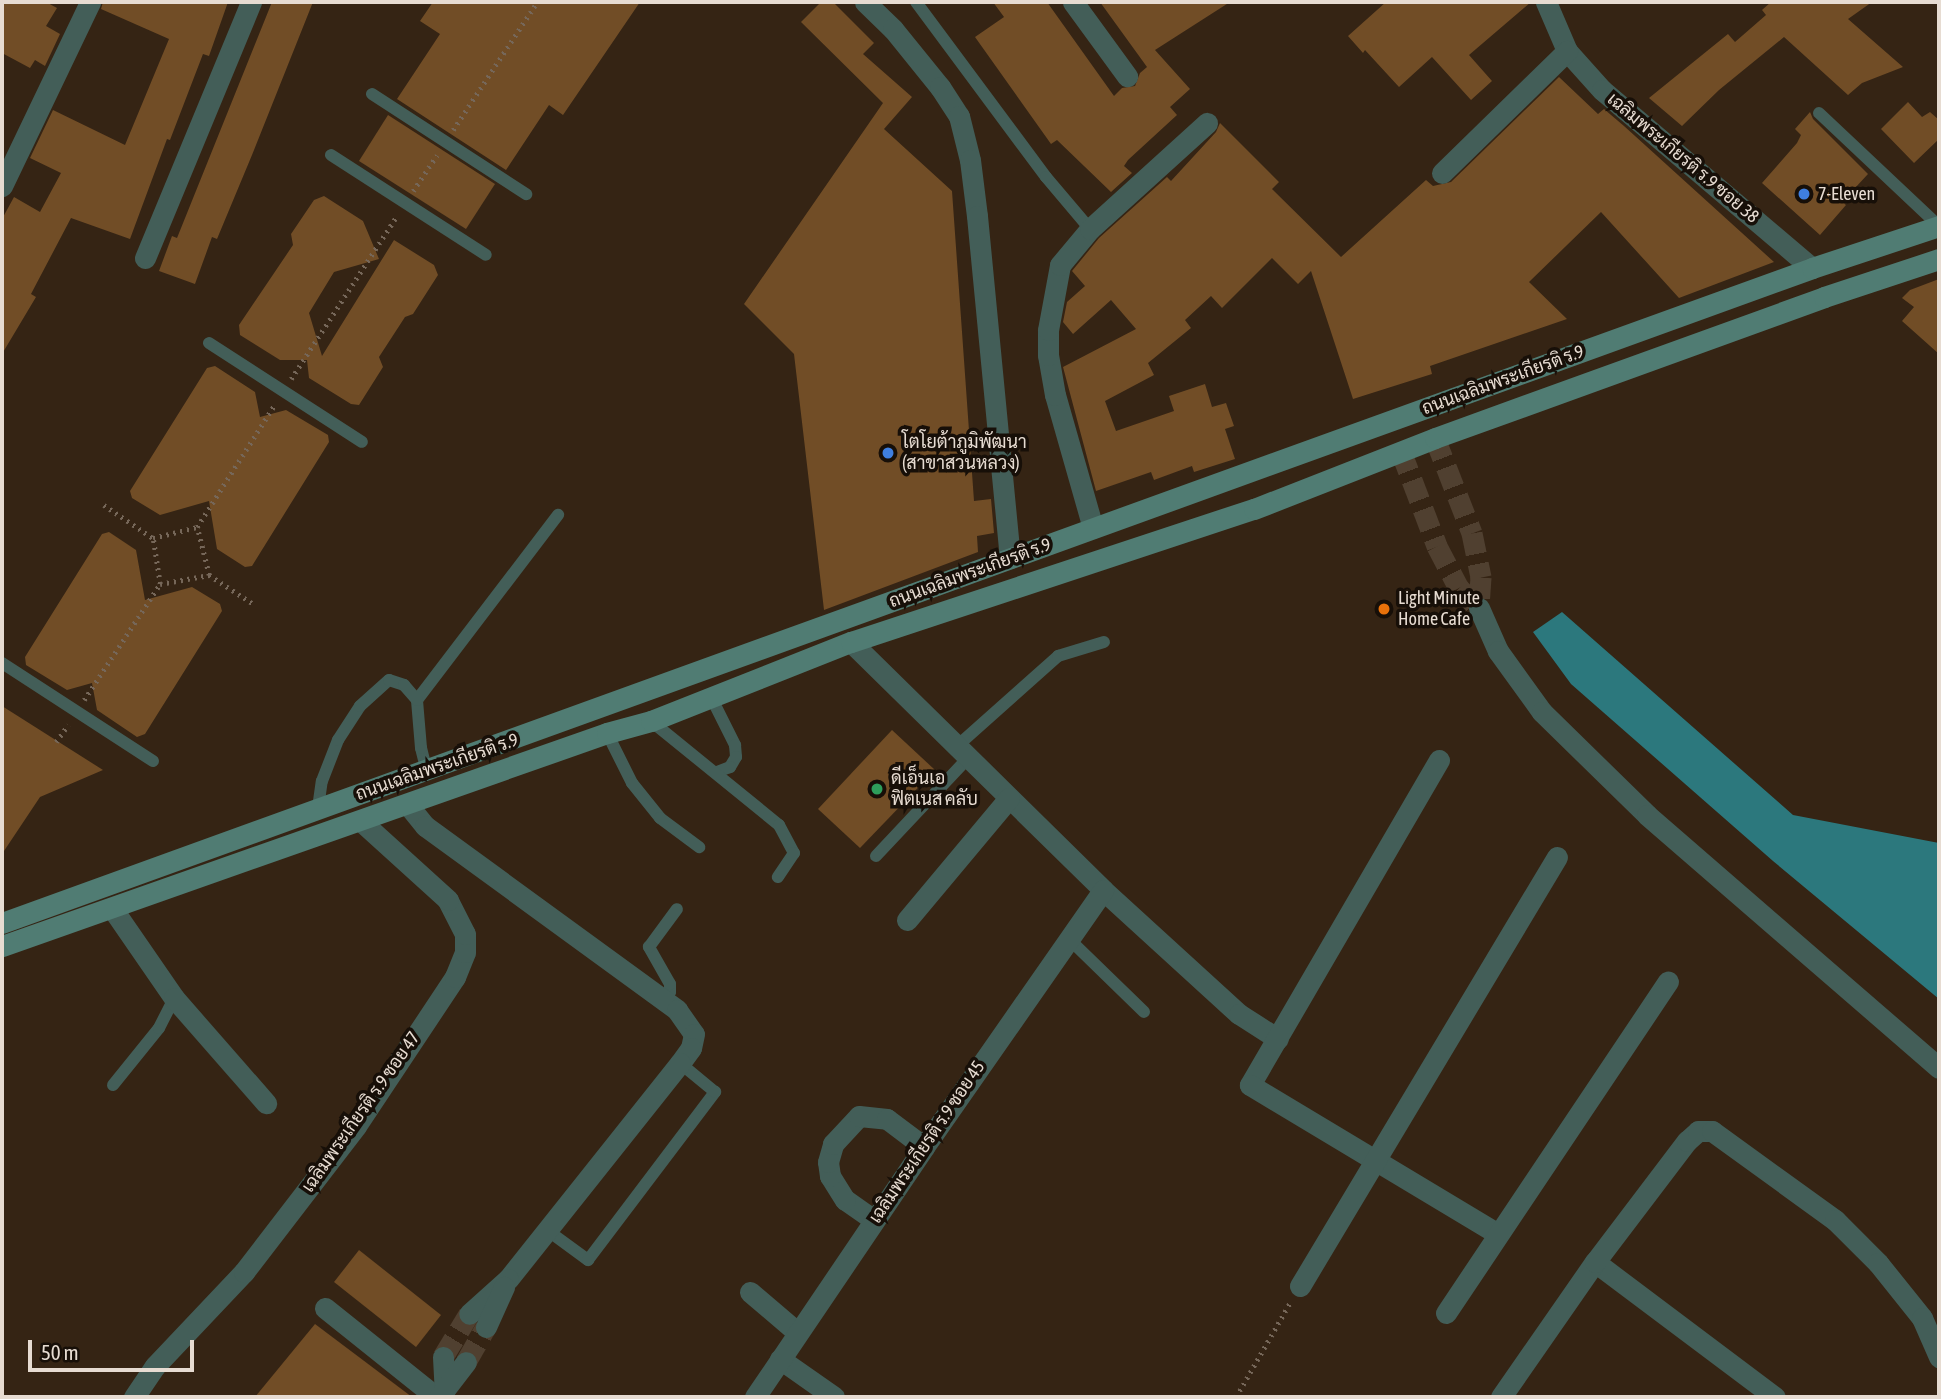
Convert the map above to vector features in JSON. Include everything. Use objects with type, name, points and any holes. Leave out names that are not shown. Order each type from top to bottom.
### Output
[{"type":"main road","name":"ถนนเฉลิมพระเกียรติ ร.9","points":[[2,923],[318,808],[427,772],[1812,268],[1939,226]]},
{"type":"main road","name":"ถนนเฉลิมพระเกียรติ ร.9","points":[[2,946],[607,733],[651,721],[851,642],[1254,509],[1435,438],[1825,297],[1939,260]]},
{"type":"main road","points":[[1812,268],[1825,297]]},
{"type":"street","points":[[2,186],[90,2]]},
{"type":"street","points":[[145,258],[251,2]]},
{"type":"street","points":[[865,2],[893,29],[940,87],[959,116],[967,149],[980,243],[1010,558]]},
{"type":"street","points":[[1073,2],[1127,76]]},
{"type":"street","name":"เฉลิมพระเกียรติ ร.9 ซอย 38","points":[[1546,2],[1567,51],[1635,122],[1812,268]]},
{"type":"street","points":[[1441,173],[1567,51]]},
{"type":"street","points":[[1093,528],[1055,395],[1048,355],[1048,330],[1060,265],[1090,229],[1206,123]]},
{"type":"street","points":[[1479,608],[1498,650],[1542,712],[1647,815],[1939,1068]]},
{"type":"street","points":[[851,642],[1103,890],[1239,1014],[1278,1039]]},
{"type":"street","points":[[1439,760],[1250,1085],[1496,1233]]},
{"type":"street","points":[[907,920],[1009,798]]},
{"type":"street","points":[[408,805],[425,826],[677,1010],[694,1034],[691,1048],[680,1063],[477,1321]]},
{"type":"street","name":"เฉลิมพระเกียรติ ร.9 ซอย 47","points":[[134,1397],[155,1366],[244,1272],[356,1126],[455,976],[465,952],[465,934],[448,900],[361,821]]},
{"type":"street","points":[[1300,1286],[1557,857]]},
{"type":"street","name":"เฉลิมพระเกียรติ ร.9 ซอย 45","points":[[755,1397],[797,1332],[1103,890]]},
{"type":"street","points":[[112,908],[174,998],[266,1103]]},
{"type":"street","points":[[1446,1313],[1496,1233],[1668,981]]},
{"type":"street","points":[[874,1220],[845,1200],[830,1176],[828,1162],[833,1144],[859,1116],[887,1119],[924,1147]]},
{"type":"street","points":[[1502,1397],[1595,1262],[1687,1141],[1698,1131],[1712,1131],[1835,1220],[1878,1263],[1922,1318],[1939,1357]]},
{"type":"street","points":[[1595,1262],[1775,1397]]},
{"type":"street","points":[[750,1292],[797,1332]]},
{"type":"street","points":[[325,1308],[440,1395]]},
{"type":"street","points":[[440,1395],[443,1357]]},
{"type":"street","points":[[780,1359],[834,1397]]},
{"type":"street","points":[[440,1395],[466,1362]]},
{"type":"lane","points":[[916,2],[1045,177],[1090,229]]},
{"type":"lane","points":[[372,94],[526,194]]},
{"type":"lane","points":[[1819,113],[1939,226]]},
{"type":"lane","points":[[331,155],[486,256]]},
{"type":"lane","points":[[209,343],[362,442]]},
{"type":"lane","points":[[417,700],[558,515]]},
{"type":"lane","points":[[876,856],[962,752],[1058,656],[1104,642]]},
{"type":"lane","points":[[2,663],[153,761]]},
{"type":"lane","points":[[318,808],[322,781],[338,740],[360,706],[389,680],[404,685],[417,700],[419,737],[427,772]]},
{"type":"lane","points":[[711,697],[734,744],[736,757],[730,767],[717,772]]},
{"type":"lane","points":[[651,721],[779,825],[794,853],[778,877]]},
{"type":"lane","points":[[607,733],[632,783],[660,818],[699,847]]},
{"type":"lane","points":[[662,1001],[670,992],[670,984],[649,947],[677,909]]},
{"type":"lane","points":[[1068,938],[1144,1012]]},
{"type":"lane","points":[[113,1085],[159,1028],[174,998]]},
{"type":"lane","points":[[547,1230],[588,1260],[715,1093],[680,1063]]},
{"type":"path","points":[[104,505],[153,538],[160,584]]},
{"type":"path","points":[[153,538],[197,527]]},
{"type":"path","points":[[209,575],[255,605]]},
{"type":"path","points":[[1236,1397],[1300,1286]]},
{"type":"water","points":[[1562,612],[1793,815],[1939,843],[1939,999],[1773,861],[1571,684],[1533,632]]},
{"type":"building","points":[[2,2],[46,2],[57,8],[46,26],[60,34],[45,66],[35,60],[30,68],[2,53]]},
{"type":"building","points":[[103,2],[228,2],[209,56],[203,54],[170,140],[167,139],[130,239],[71,218],[31,294],[36,297],[2,354],[2,219],[14,197],[40,212],[61,173],[30,158],[53,110],[125,145],[169,39],[101,9]]},
{"type":"building","points":[[272,2],[313,2],[217,239],[212,237],[195,284],[159,271],[172,236],[177,238]]},
{"type":"building","points":[[433,2],[640,2],[563,115],[549,105],[506,170],[397,99],[440,34],[420,21]]},
{"type":"building","name":"โตโยต้าภูมิพัฒนา (สาขาสวนหลวง)","points":[[821,2],[833,2],[874,43],[863,54],[912,97],[884,129],[952,191],[974,501],[991,499],[994,533],[977,536],[978,552],[824,610],[794,354],[744,304],[883,103],[801,22]]},
{"type":"building","points":[[993,2],[1047,2],[1114,96],[1122,88],[1135,86],[1140,73],[1147,67],[1100,2],[1230,2],[1155,50],[1190,89],[1170,107],[1177,115],[1128,160],[1124,166],[1132,173],[1111,192],[1057,140],[1051,144],[975,37],[1004,17]]},
{"type":"building","points":[[1386,2],[1531,2],[1469,55],[1492,81],[1471,100],[1432,57],[1399,87],[1365,50],[1363,53],[1348,36]]},
{"type":"building","points":[[1771,2],[1872,2],[1848,19],[1903,67],[1862,83],[1848,95],[1784,37],[1719,90],[1682,126],[1649,98],[1728,34],[1735,42],[1766,15],[1762,10]]},
{"type":"building","points":[[1559,77],[1598,114],[1604,109],[1624,126],[1774,262],[1679,298],[1601,212],[1529,282],[1567,319],[1430,366],[1432,374],[1353,399],[1311,271],[1298,284],[1272,258],[1222,308],[1211,296],[1185,320],[1191,328],[1148,363],[1154,375],[1105,401],[1116,431],[1174,411],[1169,396],[1205,384],[1212,407],[1226,403],[1234,426],[1225,429],[1235,459],[1194,472],[1192,466],[1154,480],[1151,472],[1096,491],[1063,367],[1136,329],[1111,300],[1073,334],[1063,322],[1067,302],[1085,286],[1072,271],[1099,238],[1167,177],[1171,181],[1216,132],[1220,123],[1279,182],[1272,189],[1341,257],[1426,180],[1433,186],[1451,182]]},
{"type":"building","points":[[1908,102],[1922,117],[1930,112],[1939,120],[1939,139],[1914,163],[1881,129]]},
{"type":"building","points":[[1810,112],[1813,119],[1868,174],[1842,202],[1846,205],[1820,235],[1762,183],[1797,143],[1801,135],[1795,129]]},
{"type":"building","points":[[388,115],[495,184],[466,229],[359,161]]},
{"type":"building","points":[[324,196],[363,221],[379,259],[334,272],[309,313],[322,356],[394,240],[434,265],[438,275],[413,314],[405,317],[379,357],[383,367],[359,405],[351,404],[309,378],[307,360],[280,360],[240,335],[239,325],[293,245],[291,234],[314,200]]},
{"type":"building","points":[[1939,279],[1939,354],[1902,321],[1914,307],[1902,298],[1910,290]]},
{"type":"building","points":[[215,366],[255,392],[260,417],[286,410],[328,435],[329,442],[252,566],[245,567],[217,549],[209,501],[160,515],[132,498],[130,491],[207,368]]},
{"type":"building","points":[[109,532],[136,550],[145,600],[192,587],[220,604],[222,611],[145,734],[137,737],[97,710],[92,683],[67,690],[26,665],[25,657],[102,534]]},
{"type":"building","points":[[2,706],[103,770],[40,797],[2,854]]},
{"type":"building","name":"ดีเอ็นเอ ฟิตเนส คลับ","points":[[892,730],[935,770],[860,848],[818,809]]},
{"type":"building","points":[[359,1250],[441,1315],[416,1347],[334,1282]]},
{"type":"building","points":[[315,1324],[412,1397],[255,1397]]},
{"type":"tunnel","points":[[1435,438],[1472,533],[1481,577],[1479,608]]},
{"type":"tunnel","points":[[1401,451],[1437,546],[1459,588],[1479,608]]},
{"type":"tunnel","points":[[443,1357],[469,1314]]},
{"type":"tunnel","points":[[466,1362],[486,1327]]},
{"type":"place","name":"7-Eleven","points":[[1804,194]]},
{"type":"place","name":"โตโยต้าภูมิพัฒนา (สาขาสวนหลวง)","points":[[888,453]]},
{"type":"place","name":"Light Minute Home Cafe","points":[[1384,609]]},
{"type":"place","name":"ดีเอ็นเอ ฟิตเนส คลับ","points":[[877,789]]}]
